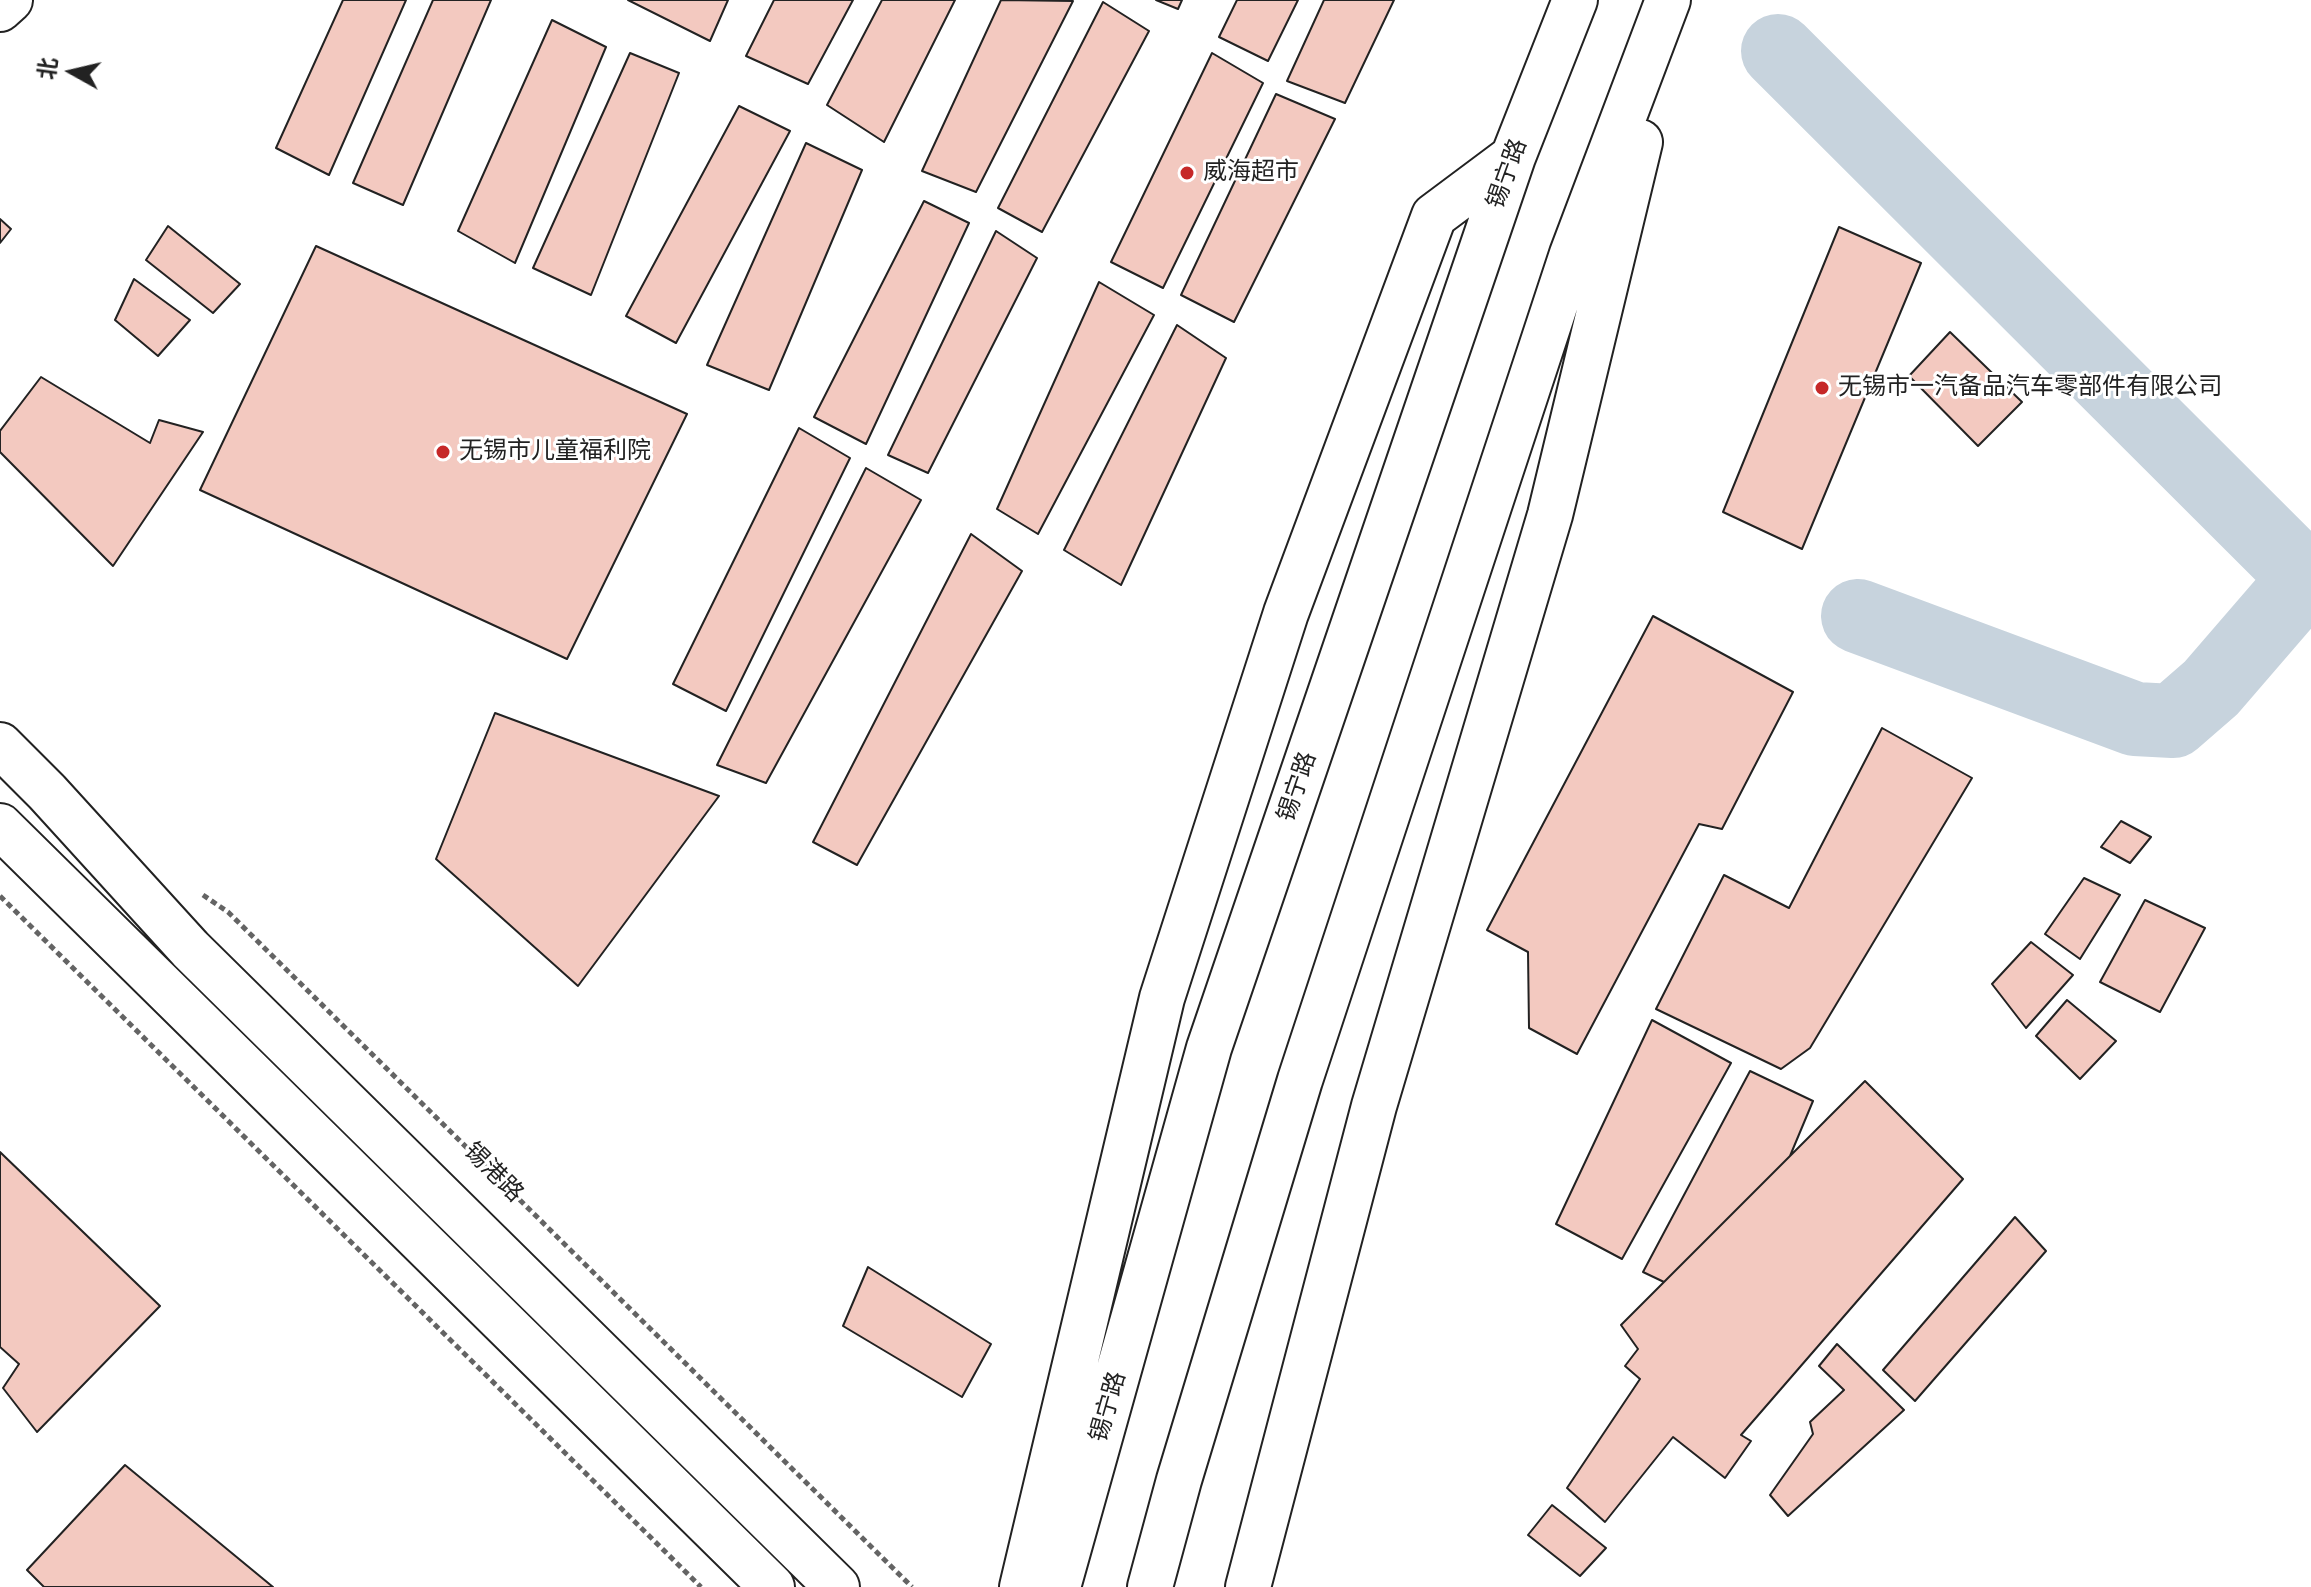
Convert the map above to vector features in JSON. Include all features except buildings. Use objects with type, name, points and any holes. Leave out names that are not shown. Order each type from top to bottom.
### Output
[{"type":"main road","points":[[0,9],[10,0]]},
{"type":"main road","name":"锡宁路","points":[[1058,1587],[1209,1048],[1513,157],[1575,0]]},
{"type":"main road","points":[[1150,1587],[1179,1480],[1300,1080],[1572,254],[1671,0]]},
{"type":"main road","points":[[1248,1587],[1374,1106],[1550,515],[1671,0]]},
{"type":"main road","points":[[1022,1587],[1162,998],[1286,613],[1434,216],[1513,157]]},
{"type":"main road","points":[[0,745],[190,949],[837,1587]]},
{"type":"main road","points":[[0,826],[772,1587]]},
{"type":"path","name":"锡港路","points":[[202,895],[228,912],[912,1587]]},
{"type":"path","points":[[0,896],[701,1587]]},
{"type":"waterway","points":[[1778,51],[2311,583]]},
{"type":"waterway","points":[[1858,616],[2135,719],[2173,721],[2211,688],[2306,578]]},
{"type":"place","name":"威海超市","points":[[1187,173]]},
{"type":"place","name":"无锡市一汽备品汽车零部件有限公司","points":[[1822,388]]},
{"type":"place","name":"无锡市儿童福利院","points":[[443,452]]}]
